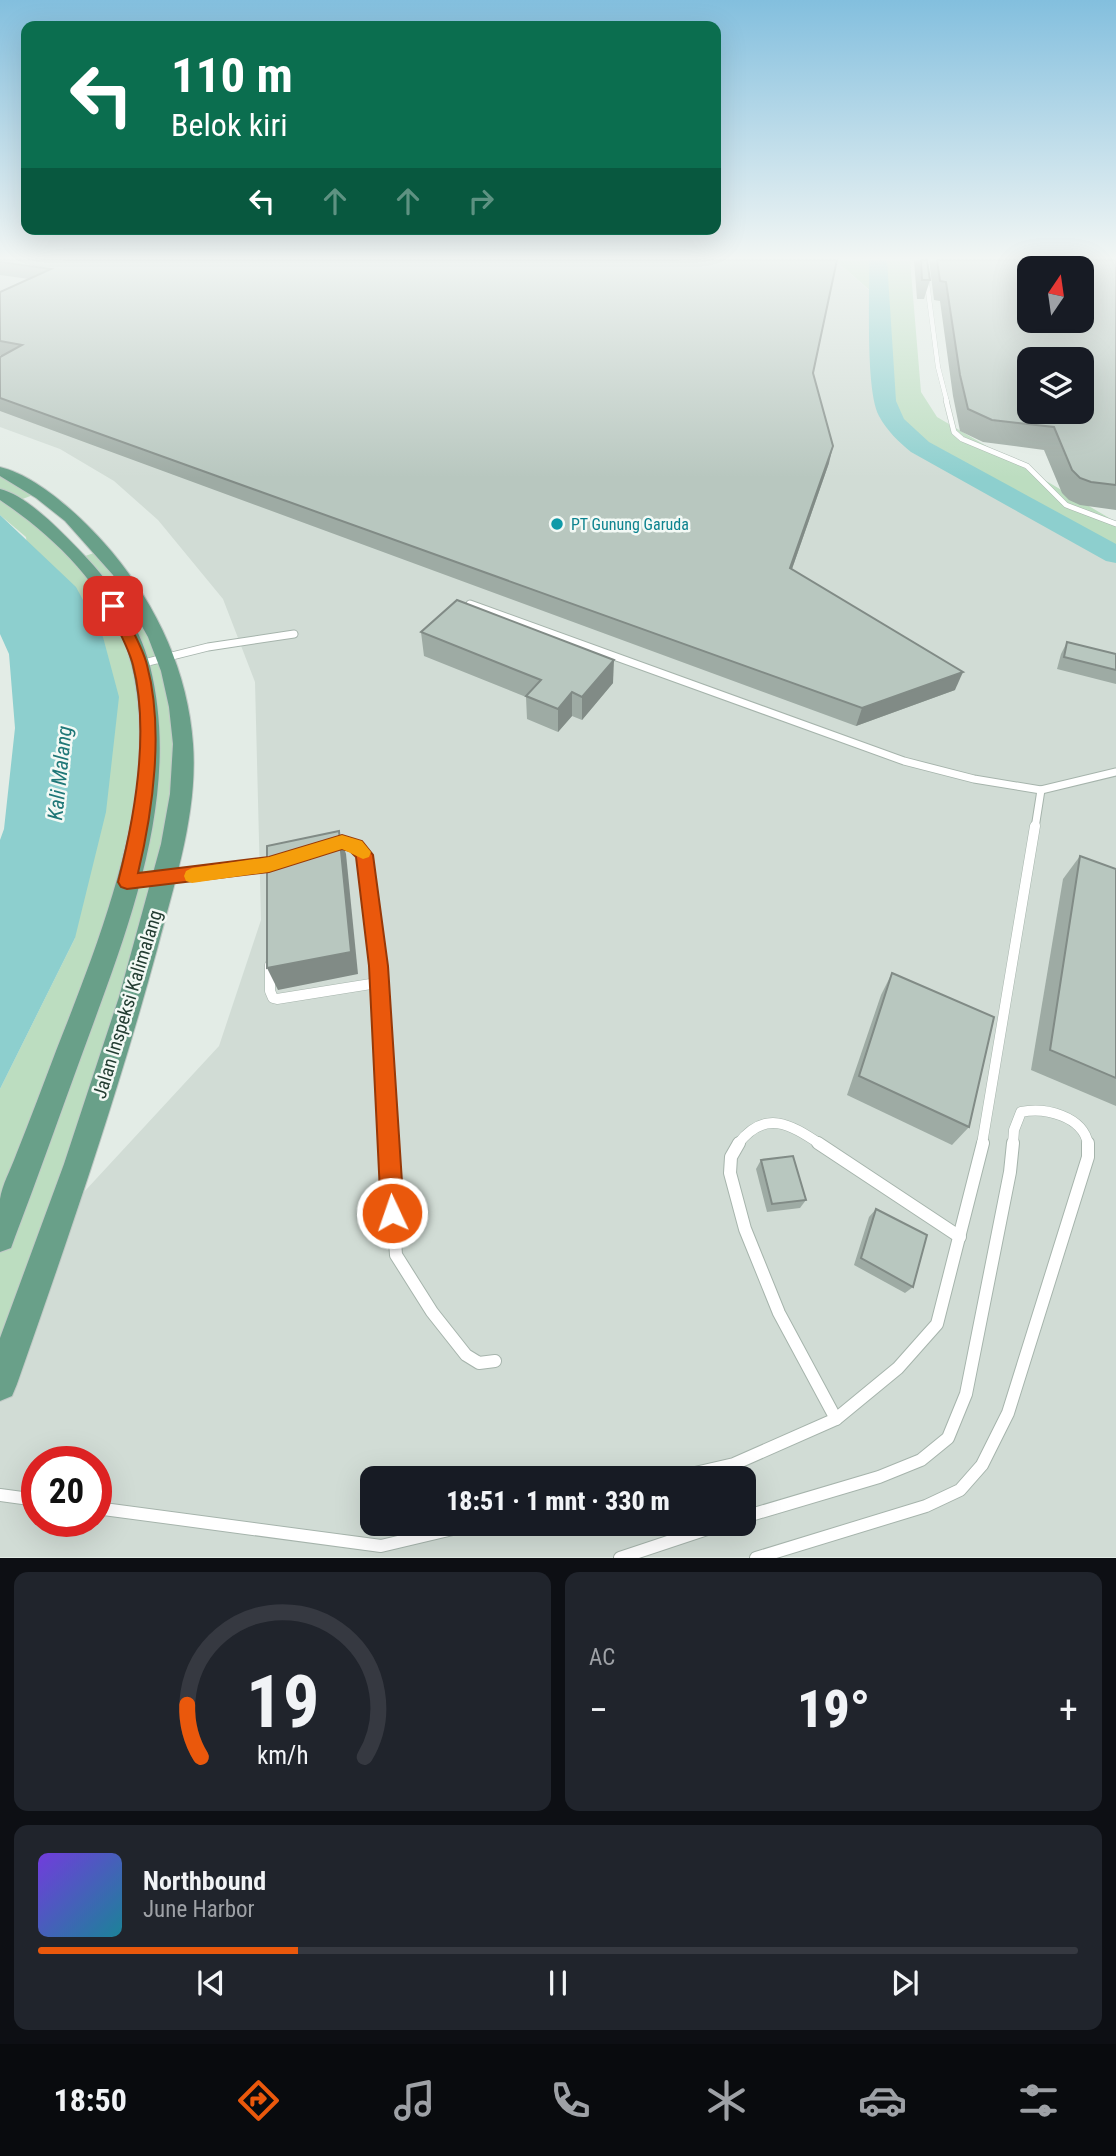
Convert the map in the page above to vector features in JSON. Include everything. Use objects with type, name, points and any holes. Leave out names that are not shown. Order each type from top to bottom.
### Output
[{"type":"main road","name":"Jalan Inspeksi Kalimalang","points":[[0,471],[16,477],[57,506],[103,550],[150,620],[178,696],[183,746],[178,819],[136,980],[97,1106],[0,1384]]},
{"type":"main road","points":[[7,497],[38,493]]},
{"type":"main road","name":"Jalan Inspeksi Kalimalang","points":[[0,1237],[92,992],[127,882],[142,822],[148,760],[146,696],[140,664],[126,628],[101,584],[79,558],[7,497]]},
{"type":"main road","points":[[79,558],[103,550]]},
{"type":"lane","points":[[934,333],[938,367],[954,432],[972,446],[1007,456],[1027,466],[1042,477],[1061,502],[1116,524]]},
{"type":"lane","points":[[470,604],[904,761],[974,779],[1041,790],[1116,772]]},
{"type":"lane","points":[[140,664],[208,647],[294,634]]},
{"type":"lane","points":[[725,1466],[836,1419],[898,1368],[937,1324],[986,1130],[1041,790]]},
{"type":"lane","points":[[318,849],[342,842],[360,849],[364,855],[378,966],[377,983],[397,1255],[402,1269],[437,1319],[471,1360],[484,1363],[495,1361]]},
{"type":"lane","points":[[127,882],[281,861]]},
{"type":"lane","points":[[269,864],[269,877]]},
{"type":"lane","points":[[270,953],[270,991],[273,998],[377,983]]},
{"type":"lane","points":[[756,1513],[900,1469],[921,1460],[948,1438],[966,1394],[1010,1172],[1014,1130],[1021,1112],[1033,1109],[1055,1114],[1083,1131],[1088,1141],[1088,1157],[1008,1413],[982,1465],[960,1490],[926,1506],[757,1558]]},
{"type":"lane","points":[[836,1419],[801,1357],[745,1233],[731,1175],[730,1164],[735,1149],[747,1133],[768,1123],[794,1127],[960,1237]]},
{"type":"lane","points":[[0,1495],[21,1498]]},
{"type":"lane","points":[[112,1510],[381,1546],[423,1536]]},
{"type":"lane","points":[[620,1558],[686,1536]]},
{"type":"shaded area","points":[[0,333],[882,333],[886,409],[906,435],[920,447],[1116,555],[1116,1557],[0,1557],[0,1381],[59,1219],[219,1046],[261,920],[255,682],[223,599],[158,520],[114,481],[60,449],[0,427]]},
{"type":"green space","points":[[883,333],[916,333],[921,392],[937,417],[1116,522],[1116,555],[920,447],[906,435],[886,409]]},
{"type":"green space","points":[[0,471],[38,493],[15,502],[79,558],[103,550],[150,620],[178,696],[178,819],[0,1381],[0,1089],[75,938],[26,537],[0,515]]},
{"type":"water","name":"Kali Malang","points":[[0,515],[76,587],[103,637],[119,697],[106,812],[75,938],[0,1089],[0,840],[4,829],[15,728],[9,654],[0,634]]},
{"type":"building","name":"PT Gunung Garuda","points":[[0,333],[822,333],[813,373],[833,446],[790,568],[963,672],[862,708],[0,398],[0,357],[22,345],[0,341]]},
{"type":"building","points":[[954,333],[1116,333],[1116,485],[1080,478],[1072,470],[1054,427],[1027,424],[1094,424],[1094,347],[1017,347],[1017,423],[992,420],[968,409]]},
{"type":"building","points":[[457,600],[614,660],[582,697],[572,692],[558,709],[526,696],[541,680],[421,632]]},
{"type":"building","points":[[1067,642],[1116,654],[1116,670],[1064,657]]},
{"type":"building","points":[[339,831],[351,952],[267,968],[267,846]]},
{"type":"building","points":[[1080,856],[1116,869],[1116,1078],[1050,1050]]},
{"type":"building","points":[[892,973],[994,1017],[969,1127],[859,1076]]},
{"type":"building","points":[[793,1156],[806,1200],[772,1204],[761,1160]]},
{"type":"building","points":[[876,1209],[927,1235],[913,1287],[861,1258]]},
{"type":"waterway","points":[[881,333],[885,401],[891,417],[906,435],[920,447],[1116,555]]},
{"type":"slow traffic","points":[[192,876],[269,864],[342,842],[356,845],[363,852]]},
{"type":"place","name":"PT Gunung Garuda","points":[[557,524]]},
{"type":"route","points":[[113,606],[126,628],[140,664],[148,726],[148,760],[142,822],[127,882],[269,864],[342,842],[356,845],[364,855],[378,966],[392,1213]]}]
